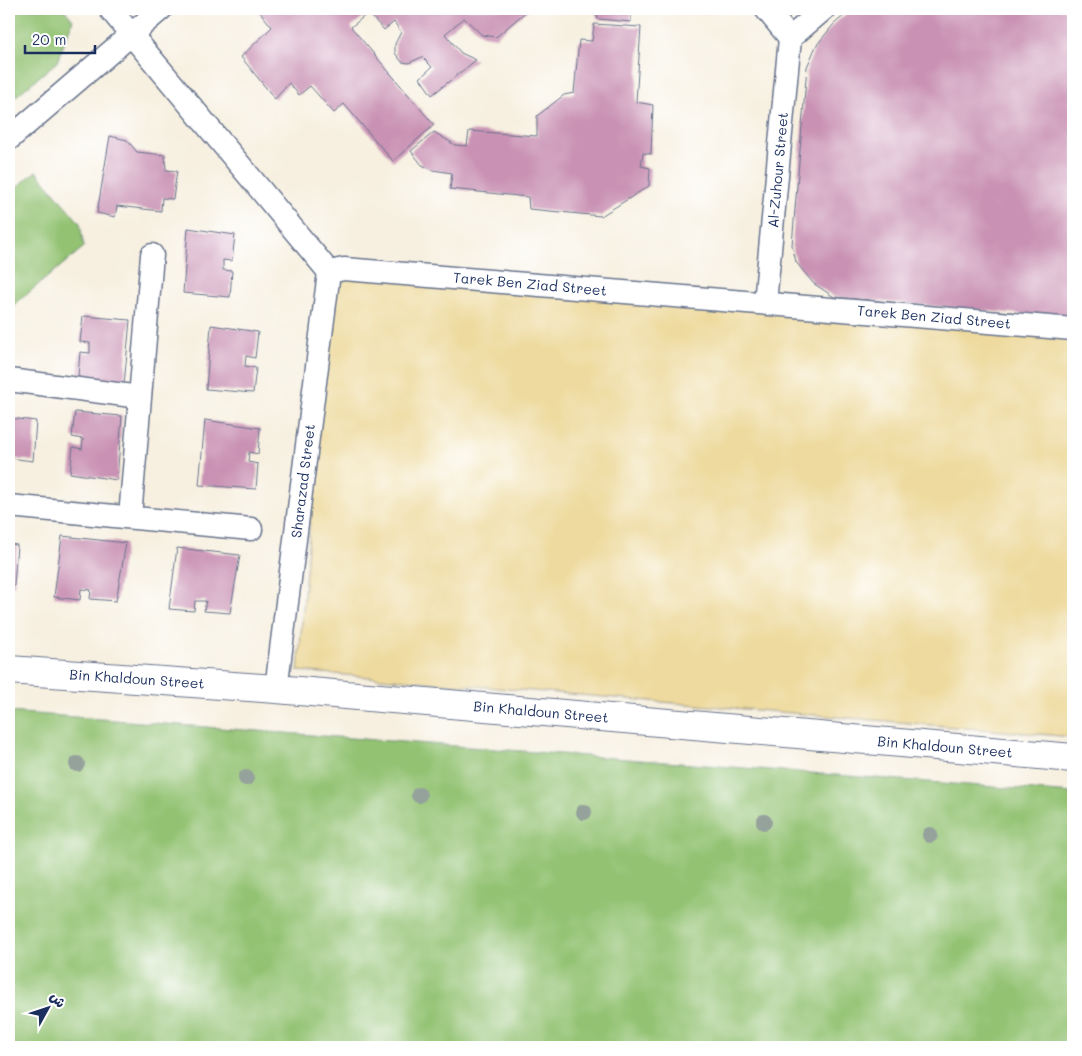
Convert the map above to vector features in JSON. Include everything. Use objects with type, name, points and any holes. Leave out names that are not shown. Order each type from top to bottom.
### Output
[{"type":"street","points":[[110,9],[329,272]]},
{"type":"street","points":[[9,139],[161,9]]},
{"type":"street","points":[[766,9],[790,38],[824,9]]},
{"type":"street","name":"Al-Zuhour Street","points":[[766,303],[790,38]]},
{"type":"street","points":[[130,518],[152,255]]},
{"type":"street","name":"Tarek Ben Ziad Street","points":[[329,272],[344,269],[1073,329]]},
{"type":"street","name":"Sharazad Street","points":[[276,689],[329,272]]},
{"type":"street","points":[[9,380],[140,397]]},
{"type":"street","points":[[9,506],[251,529]]},
{"type":"street","name":"Bin Khaldoun Street","points":[[9,670],[276,689],[1073,758]]},
{"type":"green space","points":[[9,9],[64,9],[73,20],[57,62],[9,102]]},
{"type":"green space","points":[[36,171],[80,223],[84,247],[9,309],[9,194]]},
{"type":"green space","points":[[9,712],[1073,793],[1073,1047],[9,1047]]},
{"type":"sand","points":[[331,260],[1073,323],[1073,737],[298,671]]},
{"type":"building","points":[[261,9],[373,9],[351,27],[434,125],[393,161],[344,104],[334,113],[310,86],[299,95],[289,83],[275,99],[241,57],[272,27],[259,11]]},
{"type":"building","points":[[379,9],[529,9],[496,37],[482,35],[464,18],[445,34],[461,53],[476,60],[432,95],[420,78],[432,67],[422,57],[409,63],[402,62],[395,53],[395,44],[401,32],[394,22],[384,30],[371,16]]},
{"type":"building","points":[[594,9],[631,9],[631,22],[598,19]]},
{"type":"building","points":[[852,9],[1073,9],[1073,319],[834,297],[813,283],[796,262],[792,245],[807,67],[816,46],[834,24]]},
{"type":"building","points":[[594,24],[641,27],[636,102],[653,105],[651,154],[643,153],[641,166],[650,168],[649,186],[601,216],[529,209],[528,197],[450,189],[452,173],[433,170],[422,165],[411,151],[434,132],[455,145],[467,146],[469,131],[537,136],[537,116],[564,95],[574,93],[579,40],[592,41]]},
{"type":"building","points":[[110,136],[127,140],[137,152],[165,155],[166,170],[177,171],[173,199],[162,198],[161,211],[117,206],[115,217],[97,213]]},
{"type":"building","points":[[188,228],[235,235],[232,261],[223,260],[223,270],[232,271],[230,297],[183,293]]},
{"type":"building","points":[[83,316],[130,320],[124,385],[78,377],[80,352],[90,353],[90,343],[80,342]]},
{"type":"building","points":[[211,325],[258,332],[255,358],[246,356],[245,366],[256,368],[253,393],[206,389]]},
{"type":"building","points":[[75,412],[122,416],[117,480],[70,473],[73,447],[82,449],[83,439],[72,437]]},
{"type":"building","points":[[9,418],[36,421],[33,461],[9,458]]},
{"type":"building","points":[[205,420],[260,428],[258,454],[249,452],[248,462],[258,464],[256,489],[199,485]]},
{"type":"building","points":[[62,536],[126,543],[116,601],[90,599],[91,590],[81,589],[80,600],[54,597]]},
{"type":"building","points":[[9,544],[17,545],[14,586],[9,585]]},
{"type":"building","points":[[177,548],[240,555],[230,613],[204,611],[206,601],[195,601],[194,611],[169,609]]}]
